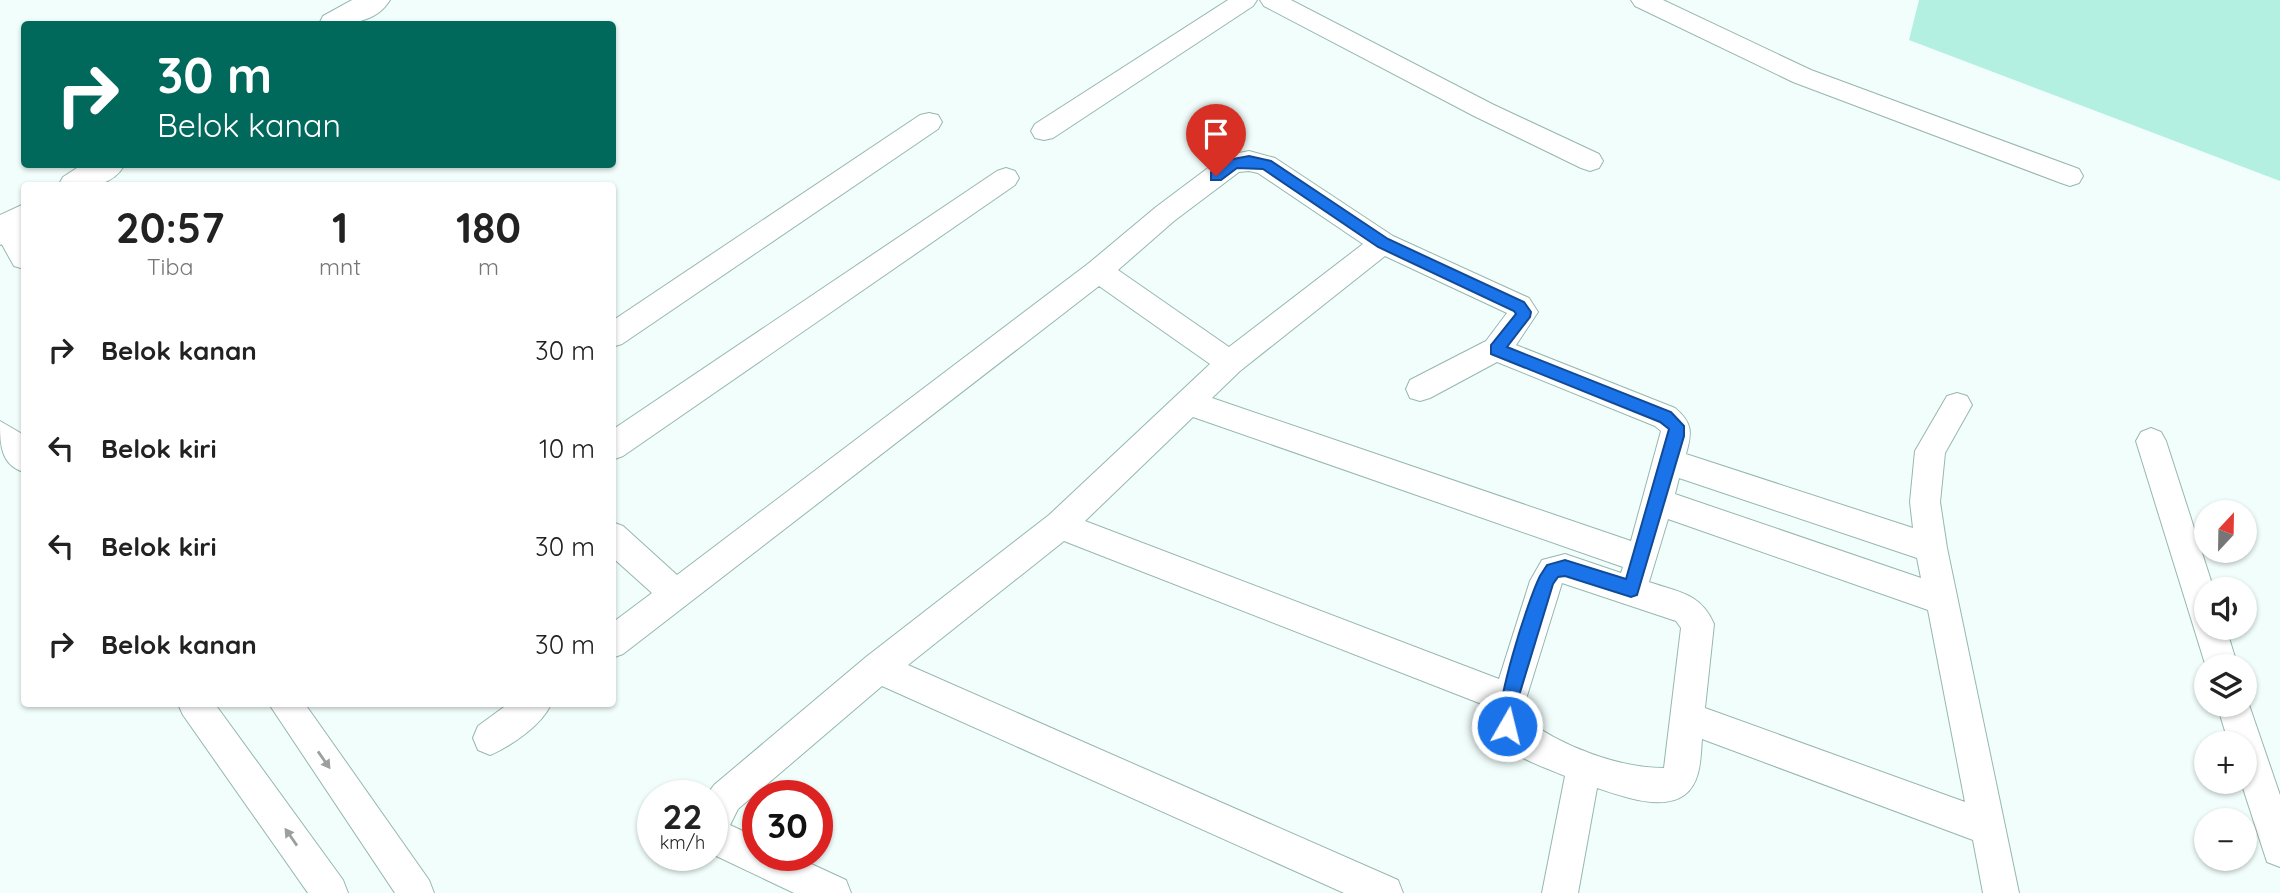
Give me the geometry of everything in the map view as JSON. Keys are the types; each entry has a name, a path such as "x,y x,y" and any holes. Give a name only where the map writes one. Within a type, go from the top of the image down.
{"street":[{"path":"339,21 375,0"},
{"path":"1044,131 1245,0"},
{"path":"1272,0 1483,110 1590,161"},
{"path":"1643,0 1802,76 2070,176"},
{"path":"616,333 929,122"},
{"path":"616,640 1099,271 1165,214 1233,163 1249,161 1266,165 1383,243 1519,306 1524,312 1496,349 1420,389"},
{"path":"81,182 102,168"},
{"path":"616,444 1006,178"},
{"path":"10,226 21,251"},
{"path":"833,893 712,835 713,816 726,797 878,668 1060,525 1230,363 1383,243"},
{"path":"1099,271 1230,363"},
{"path":"1496,349 1665,417 1676,426 1636,574"},
{"path":"1187,402 1636,574 1687,610 1698,624 1682,773 1674,785 1655,788 1584,766 1517,736 1507,726 1509,699 1546,581 1553,570 1565,568 1636,574"},
{"path":"1957,405 1930,451 1925,502 1931,548 2001,893"},
{"path":"0,434 17,446 21,453"},
{"path":"2151,441 2194,577"},
{"path":"1668,462 1931,548"},
{"path":"1657,502 1942,600"},
{"path":"1060,525 1509,699"},
{"path":"616,540 675,594"},
{"path":"878,668 1385,893"},
{"path":"197,707 330,893"},
{"path":"288,707 416,893"},
{"path":"490,737 530,707"},
{"path":"2238,717 2280,849"},
{"path":"1688,718 1988,828"},
{"path":"1560,893 1584,766"}],"green space":[{"path":"1919,0 2280,0 2280,181 1909,40"}],"route":[{"path":"1216,176 1233,163 1249,161 1266,165 1383,243 1519,306 1524,312 1522,317 1496,349 1665,417 1676,426 1676,436 1631,589 1565,568 1553,570 1546,581 1509,699 1507,726"}]}
